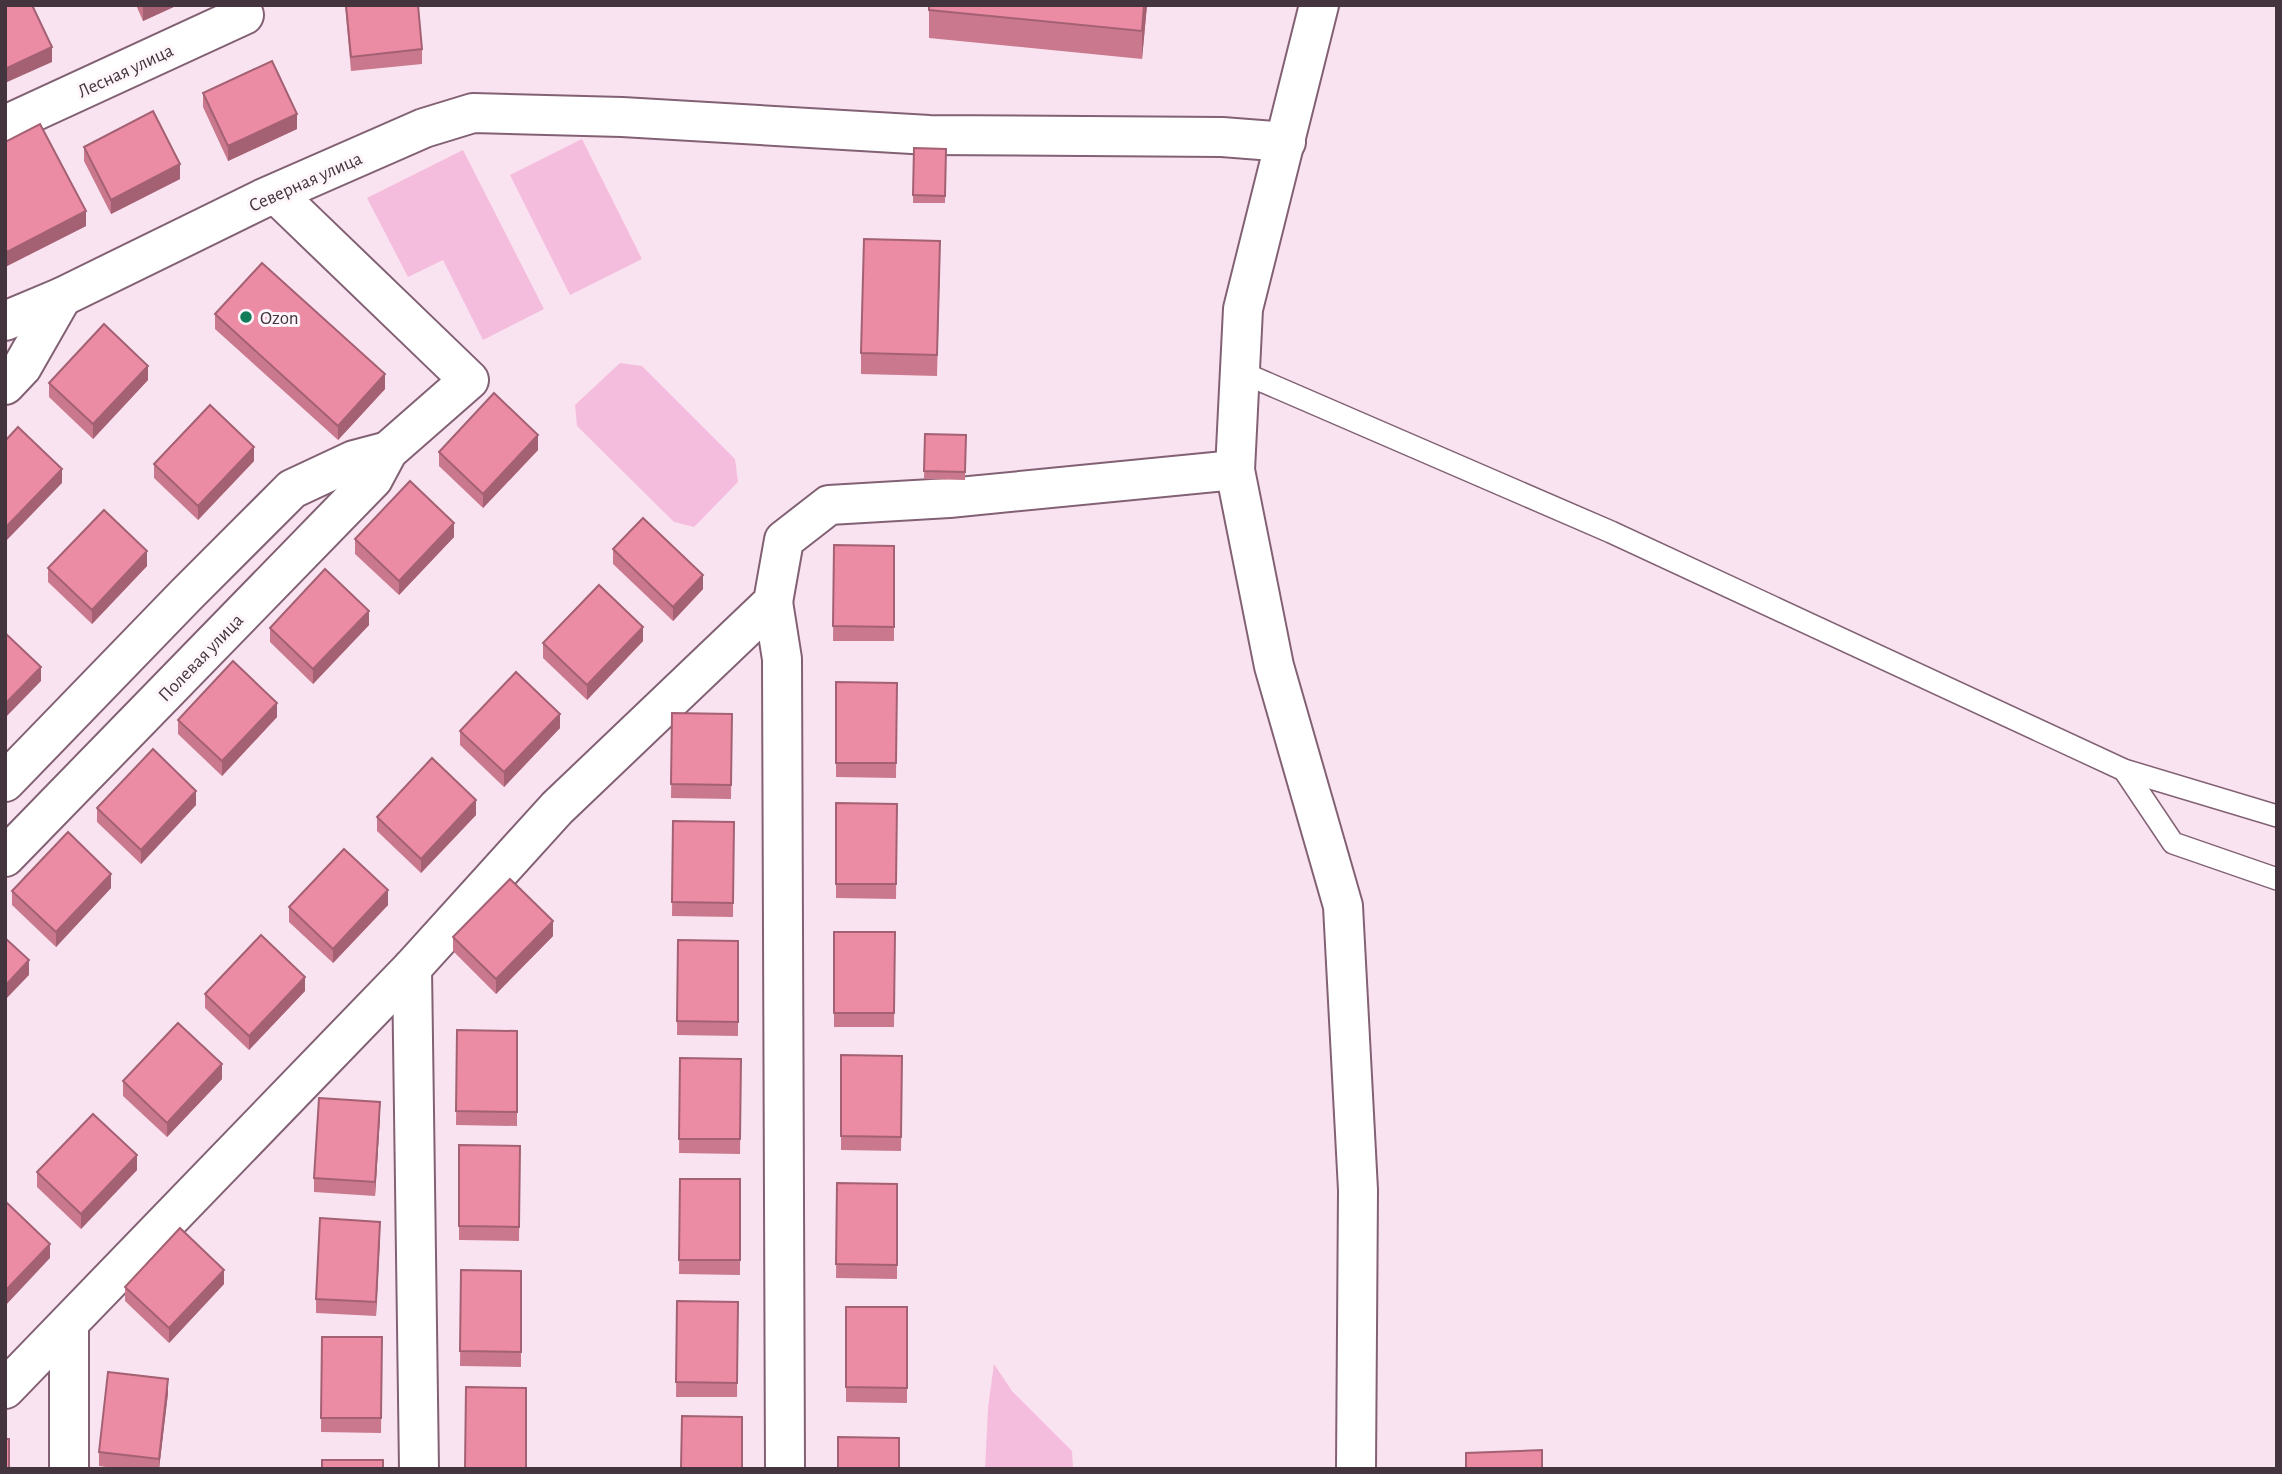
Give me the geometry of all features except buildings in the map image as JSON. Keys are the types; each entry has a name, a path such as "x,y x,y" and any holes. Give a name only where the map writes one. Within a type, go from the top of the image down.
{"street":[{"path":"1319,5 1243,309 1235,470 1274,666 1343,906 1358,1190 1356,1469"},
{"name":"Лесная улица","path":"5,125 244,15"},
{"name":"Северная улица","path":"5,320 62,297 276,194 424,128 473,113 622,117 929,135 1223,137 1286,142"},
{"name":"Полевая улица","path":"5,857 373,479 388,451 469,380 276,194"},
{"path":"5,385 22,367 62,297"},
{"name":"Полевая улица","path":"5,782 292,489 355,460 388,451"},
{"path":"785,1469 782,659 773,602 784,540 829,505 949,498 1235,470"},
{"path":"5,1389 412,968 557,808 773,602"},
{"path":"412,968 419,1469"},
{"path":"69,1325 69,1469"}],"lane":[{"path":"1241,372 1611,532 2124,770 2277,816"},
{"path":"2124,770 2173,843 2277,879"}],"shaded area":[{"path":"582,139 642,259 570,295 510,175"},
{"path":"463,150 544,309 483,340 443,260 408,277 367,198"},
{"path":"620,363 642,366 735,459 738,482 694,527 674,522 577,426 575,405"},
{"path":"994,1364 1012,1391 1072,1451 1073,1469 985,1469 988,1408"}],"place":[{"name":"Ozon","path":"246,317"}]}
